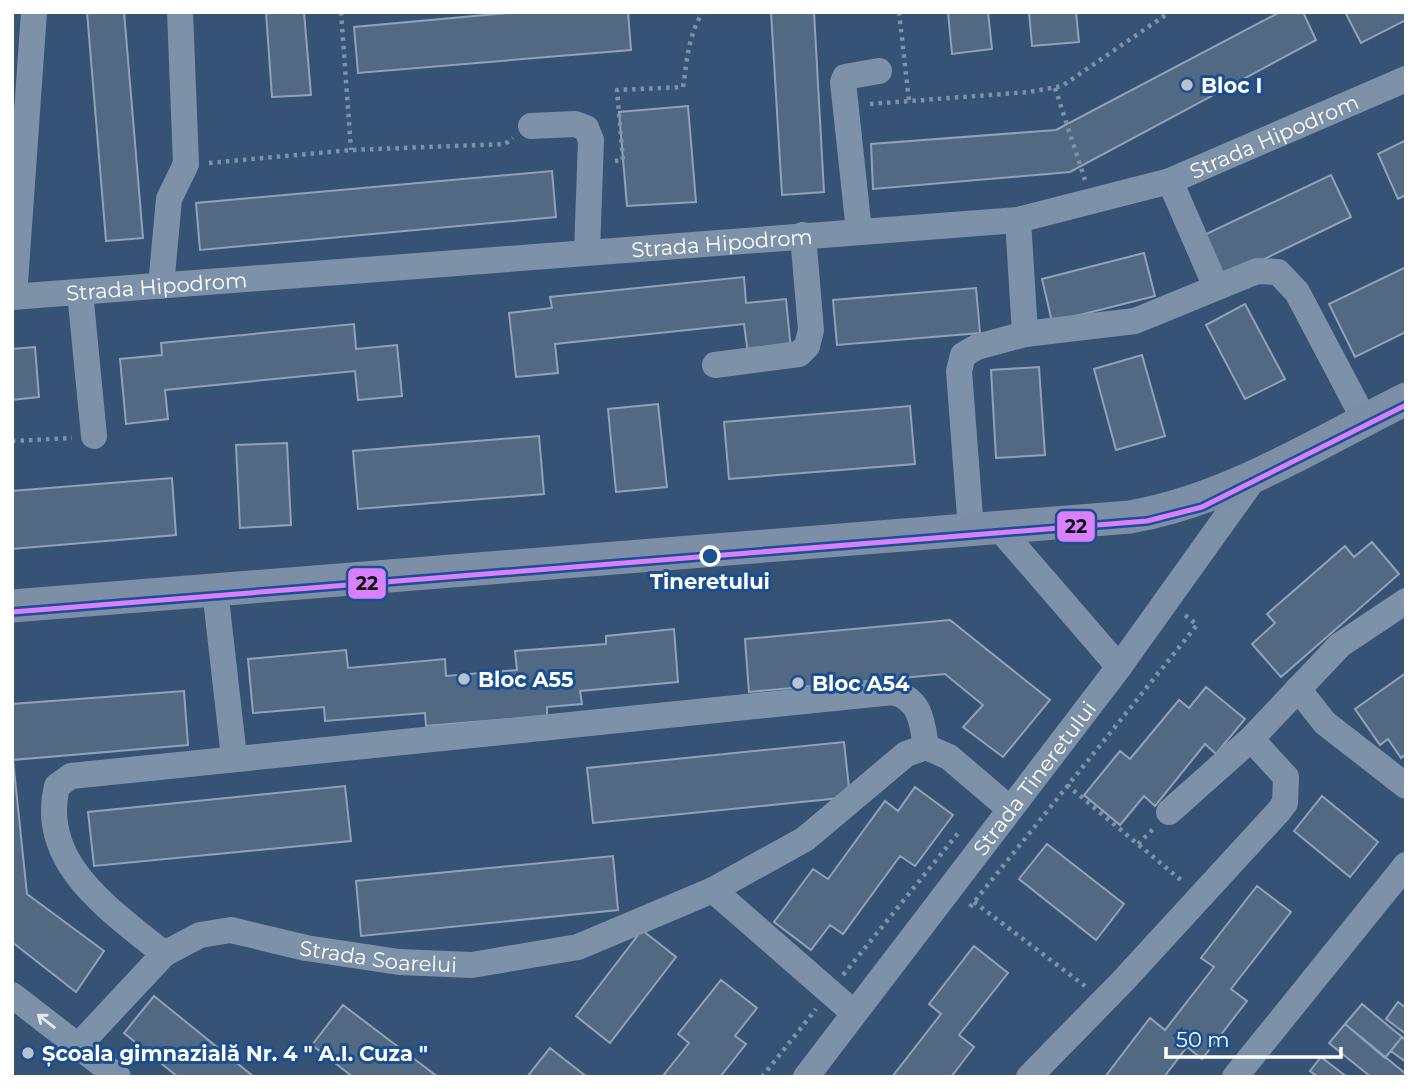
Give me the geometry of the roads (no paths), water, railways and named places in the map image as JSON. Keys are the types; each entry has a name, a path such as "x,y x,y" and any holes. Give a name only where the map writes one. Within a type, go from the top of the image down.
{"main road":[{"path":"12,606 985,529 1160,512 1208,497 1406,399"}],"street":[{"path":"13,297 20,107 34,12"},
{"path":"161,286 169,199 186,164 180,12"},
{"path":"859,231 845,106 845,77 879,71"},
{"name":"Strada Hipodrom","path":"13,297 1018,220 1170,181 1406,79"},
{"path":"531,126 575,124 586,128 591,141 587,252"},
{"path":"1170,181 1216,287"},
{"path":"1018,220 1026,334"},
{"path":"715,365 799,354 807,346 811,330 803,235"},
{"path":"1119,667 985,529 959,371 964,355 977,347 1026,334 1135,321 1257,271 1278,272 1297,292 1364,419"},
{"path":"80,292 94,436"},
{"name":"Strada Tineretului","path":"806,1077 854,1013 1000,801 1119,667 1257,474"},
{"path":"215,590 234,757"},
{"path":"1170,812 1251,739 1340,645 1406,601"},
{"path":"1298,689 1325,723 1406,786"},
{"path":"163,954 74,874 58,841 53,805 57,786 71,776 234,757 893,692 907,696 921,713 926,747 948,757 1000,801"},
{"path":"1029,1077 1104,1001 1285,803 1286,777 1251,739"},
{"name":"Strada Soarelui","path":"78,1046 163,954 200,935 232,930 345,954 399,962 472,965 578,947 713,890 805,839 906,754 926,747"},
{"path":"1235,1077 1406,865"},
{"path":"713,890 854,1013"},
{"path":"13,998 118,1077"}],"place":[{"name":"Bloc I","path":"1187,85"},
{"name":"Tineretului","path":"710,556"},
{"name":"Bloc A55","path":"464,679"},
{"name":"Bloc A54","path":"798,683"},
{"name":"Școala gimnazială Nr. 4 \" A.I. Cuza \"","path":"28,1053"}]}
